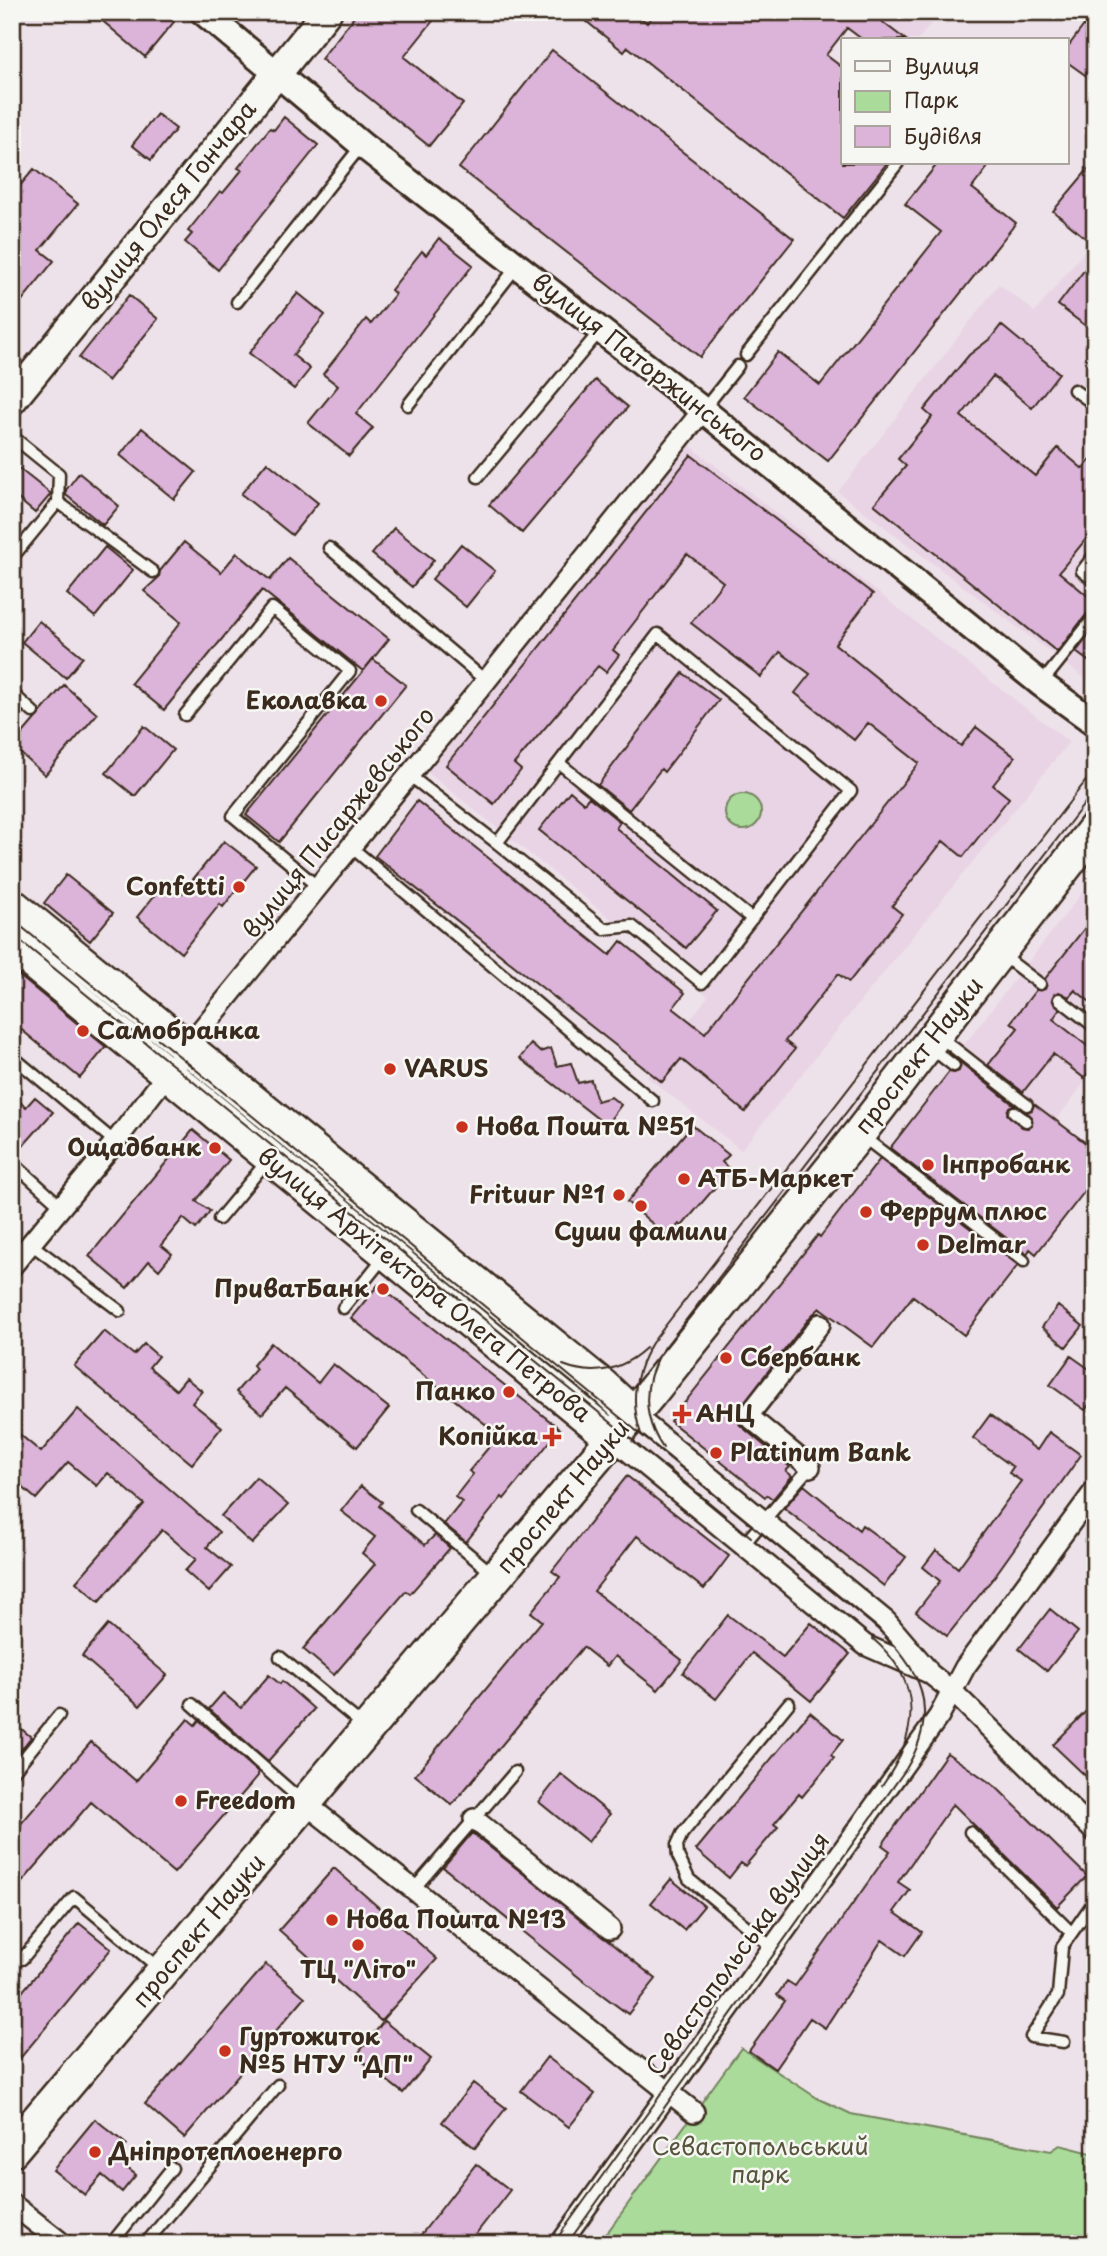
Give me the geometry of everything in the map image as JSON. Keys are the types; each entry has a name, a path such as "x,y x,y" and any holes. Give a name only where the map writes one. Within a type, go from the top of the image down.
{"main road":[{"name":"вулиця Олеся Гончара","path":"12,400 327,12"},
{"name":"проспект Науки","path":"12,2150 633,1414 859,1133 1095,828"},
{"name":"вулиця Архітектора Олега Петрова","path":"12,905 594,1379 633,1414"},
{"name":"вулиця Архітектора Олега Петрова","path":"12,946 612,1438"}],"street":[{"name":"вулиця Паторжинського","path":"203,12 362,145 703,410 1041,684 1095,723"},
{"name":"вулиця Писаржевського","path":"12,1266 115,1142 166,1074 703,410"},
{"path":"810,1467 748,1416 820,1324"},
{"path":"633,1414 886,1621 929,1673"},
{"name":"вулиця Архітектора Олега Петрова","path":"612,1438 865,1646 929,1673 952,1691 1095,1832"},
{"name":"Севастопольська вулиця","path":"560,2244 939,1716 965,1667 1095,1490"},
{"path":"306,1804 694,2112"},
{"path":"474,1819 610,1929"},
{"path":"12,2204 63,2244"}],"lane":[{"path":"237,302 362,145"},
{"path":"746,355 897,164"},
{"path":"408,405 519,265"},
{"path":"478,477 600,331"},
{"path":"703,410 738,366"},
{"path":"1074,390 1095,405"},
{"path":"12,436 59,474 58,502 12,558"},
{"path":"58,502 153,572"},
{"path":"329,548 486,681"},
{"path":"1095,554 1082,571 1095,581"},
{"path":"185,715 272,608 350,671 233,816 318,887"},
{"path":"1041,684 1095,616"},
{"path":"409,775 604,929 632,926 702,983 851,791 658,634 497,843"},
{"path":"12,693 33,712"},
{"path":"559,762 752,919"},
{"path":"351,847 653,1101"},
{"path":"999,953 1040,984"},
{"path":"1059,999 1095,1027"},
{"path":"932,1040 954,1066"},
{"path":"932,1040 1027,1105"},
{"path":"12,1056 115,1142"},
{"path":"1014,1112 1026,1121"},
{"path":"859,1133 1024,1261"},
{"path":"219,1219 270,1158"},
{"path":"12,1162 62,1207"},
{"path":"31,1244 120,1311"},
{"path":"343,1308 386,1254"},
{"path":"744,1544 810,1467"},
{"path":"416,1510 496,1577"},
{"path":"280,1657 368,1730"},
{"path":"773,1948 689,1879 678,1856 677,1845 682,1834 789,1703"},
{"path":"192,1704 306,1804"},
{"path":"12,1773 59,1715"},
{"path":"413,1890 515,1772"},
{"path":"970,1832 1071,1932"},
{"path":"12,1950 22,1959 74,1897 164,1973"},
{"path":"1064,2042 1031,2037 1058,1995 1062,1947 1095,1900"},
{"path":"145,2244 278,2085"},
{"path":"111,2244 172,2168"}],"shaded area":[{"path":"828,12 940,12 920,38 860,38"},
{"path":"1095,238 1095,686 838,492 999,284 1035,312"},
{"path":"688,444 1069,742 741,1150 647,1077 708,996 427,772"},
{"path":"1095,876 1095,1069 1056,1120 963,1046"}],"green space":[{"path":"743,794 756,799 761,812 756,825 743,830 730,825 725,812 730,799"},
{"name":"Севастопольський парк","path":"741,2048 817,2098 851,2114 1051,2151 1060,2145 1095,2154 1095,2244 599,2244"}],"building":[{"path":"92,12 161,12 174,22 145,57"},
{"path":"358,12 440,12 404,57 463,104 429,146 321,59"},
{"path":"575,12 634,12 647,23 656,12 869,12 903,38 860,38 847,28 826,55 841,66 841,164 886,164 843,218 628,47 624,52"},
{"path":"1095,12 1095,82 1068,63 1068,47"},
{"path":"552,50 794,239 700,357 459,168"},
{"path":"157,114 176,129 151,160 132,145"},
{"path":"284,117 318,145 218,270 185,242 192,234 188,231 220,191 223,193 242,170 238,168 270,128 274,130"},
{"path":"1095,161 1095,246 1053,211"},
{"path":"937,164 990,164 972,188 1016,223 828,461 744,396 778,352 820,385 941,232 905,204"},
{"path":"34,169 78,204 40,250 54,261 12,313 12,195"},
{"path":"439,238 473,265 356,414 373,428 349,456 308,423 338,386 323,374 366,319 371,324 395,294 391,290 422,251 426,255"},
{"path":"1095,256 1095,333 1058,305"},
{"path":"298,293 325,315 293,355 310,369 294,389 249,353"},
{"path":"129,295 158,319 108,381 79,358"},
{"path":"1001,325 1059,373 1032,408 993,376 961,416 1035,476 1058,448 1083,469 1095,454 1095,528 1059,572 1095,602 1095,609 1089,611 1057,652 874,504 906,466 898,459 932,417 924,410 969,355 991,338"},
{"path":"595,380 628,407 522,533 489,505"},
{"path":"142,428 196,472 174,499 120,455"},
{"path":"691,455 873,594 835,644 961,746 976,727 1015,757 993,785 1009,798 963,857 943,841 892,906 902,914 849,982 838,974 785,1041 795,1049 745,1112 681,1059 662,1082 375,856 417,801 610,955 621,941 685,993 673,1008 705,1033 919,763 868,723 854,740 795,693 810,674 780,652 761,677 691,623 723,582 687,554 613,650 619,655 606,672 598,666 514,764 521,770 494,804 446,765"},
{"path":"267,462 318,503 292,535 241,494"},
{"path":"12,463 51,494 35,513 12,494"},
{"path":"79,473 119,506 103,525 66,495 66,490"},
{"path":"394,528 434,560 412,587 372,554"},
{"path":"184,542 221,572 237,553 270,580 288,558 389,639 363,671 262,590 164,710 131,683 181,622 144,591 159,577 160,571"},
{"path":"461,544 495,571 466,607 432,579"},
{"path":"105,547 133,570 95,617 67,594"},
{"path":"39,621 83,657 66,678 22,642"},
{"path":"1095,628 1095,666 1076,652"},
{"path":"373,659 406,685 279,842 246,815"},
{"path":"683,673 719,700 664,772 661,769 629,810 598,785"},
{"path":"64,685 97,714 45,775 12,746"},
{"path":"144,726 173,750 135,796 106,773"},
{"path":"570,791 584,803 589,797 620,822 616,828 717,911 686,948 539,830"},
{"path":"224,841 256,866 223,907 220,904 181,953 137,917 166,881 182,893"},
{"path":"66,875 113,913 90,941 44,903"},
{"path":"1095,915 1095,1006 1075,990 1069,997 1059,992 1054,994 1052,999 1060,1009 1053,1019 1095,1052 1095,1065 1084,1078 1053,1054 1023,1092 988,1065 1018,1028 1011,1022 1036,990 1045,989 1045,979"},
{"path":"12,970 106,1047 80,1078 12,1022"},
{"path":"531,1044 540,1052 551,1048 557,1066 571,1063 578,1083 591,1080 597,1101 611,1097 621,1105 606,1125 520,1058"},
{"path":"960,1062 1014,1105 1009,1107 1007,1114 1022,1127 1028,1128 1032,1125 1032,1117 1027,1112 1032,1110 1034,1104 1095,1150 1095,1178 1036,1254 1030,1249 1027,1254 890,1148 949,1072 959,1071"},
{"path":"12,1095 26,1107 35,1097 53,1112 15,1155 12,1155"},
{"name":"АТБ-Маркет","path":"692,1125 729,1155 722,1162 730,1170 682,1226 679,1224 668,1237 627,1202"},
{"path":"193,1130 229,1160 196,1201 210,1211 196,1229 183,1218 161,1245 172,1254 159,1270 149,1261 127,1288 89,1256"},
{"path":"880,1159 1018,1265 964,1335 913,1296 873,1347 820,1308 811,1316 734,1415 740,1425 790,1467 786,1471 792,1476 773,1499 767,1495 765,1497 670,1421"},
{"path":"378,1285 560,1429 466,1542 444,1524 462,1502 455,1497 473,1474 469,1471 499,1435 351,1318"},
{"path":"1058,1306 1083,1326 1066,1347 1042,1327"},
{"path":"104,1331 134,1355 144,1344 158,1356 149,1367 176,1390 186,1378 202,1391 192,1403 222,1427 192,1464 74,1366"},
{"path":"271,1343 318,1383 333,1364 389,1408 357,1447 285,1388 262,1414 236,1392 256,1369 253,1365"},
{"path":"1071,1356 1095,1373 1095,1397 1085,1410 1050,1385"},
{"path":"78,1409 219,1532 207,1547 231,1567 209,1592 185,1571 196,1559 162,1530 99,1602 76,1582 144,1504 108,1473 97,1486 68,1462 36,1499 12,1478 12,1428 41,1452"},
{"path":"990,1415 1037,1450 1049,1432 1081,1455 994,1577 947,1636 916,1612 940,1581 923,1567 936,1550 958,1568 1021,1481 1009,1473 1013,1467 973,1438"},
{"path":"627,1476 729,1556 704,1589 637,1536 594,1591 682,1660 658,1690 615,1656 607,1666 583,1647 452,1805 415,1775 542,1621 531,1612 560,1577 552,1571"},
{"path":"256,1477 288,1505 252,1544 221,1516"},
{"path":"804,1485 859,1530 862,1525 906,1557 884,1586 784,1508"},
{"path":"361,1486 382,1502 379,1506 425,1545 435,1535 450,1548 410,1594 406,1591 334,1675 303,1649 375,1564 362,1553 375,1537 341,1511"},
{"path":"1050,1609 1078,1632 1047,1671 1019,1649"},
{"path":"728,1615 783,1657 811,1623 850,1654 811,1701 752,1653 716,1699 683,1673"},
{"path":"108,1625 167,1675 140,1706 82,1656"},
{"path":"269,1675 280,1684 282,1681 314,1709 268,1761 209,1709 223,1693 241,1708"},
{"path":"1095,1702 1095,1785 1053,1745"},
{"path":"810,1712 843,1740 831,1755 834,1758 802,1797 799,1794 774,1824 778,1827 745,1866 741,1863 729,1878 696,1850"},
{"name":"Freedom","path":"188,1719 195,1725 199,1720 258,1772 258,1776 174,1873 91,1802 12,1894 12,1834 91,1742 136,1781"},
{"path":"12,1721 31,1737 12,1761"},
{"path":"947,1753 996,1787 1087,1876 1057,1907 953,1804 898,1882 910,1890 894,1912 922,1932 905,1956 882,1940 825,2028 810,2018 775,2069 749,2051 785,2001 777,1995 787,1981 795,1986 890,1851 882,1845"},
{"path":"561,1774 610,1814 588,1842 539,1802"},
{"path":"472,1833 656,1979 628,2014 443,1867"},
{"name":"ТЦ \"Літо\"","path":"334,1868 437,1959 381,2021 279,1930"},
{"path":"671,1879 704,1906 684,1930 651,1903"},
{"path":"79,1923 111,1949 12,2068 12,2004"},
{"name":"Гуртожиток №5 НТУ \"ДП\"","path":"266,1964 305,1997 184,2138 145,2104"},
{"path":"384,2021 431,2059 403,2093 356,2056"},
{"path":"547,2057 595,2094 569,2127 521,2091"},
{"path":"473,2083 506,2108 475,2148 442,2122"},
{"name":"Дніпротеплоенерго","path":"95,2119 127,2145 116,2159 136,2175 122,2192 102,2175 85,2195 53,2170"},
{"path":"476,2164 510,2190 468,2244 429,2244 420,2236"}],"tram line":[{"path":"641,1434 636,1410 636,1387 641,1365 652,1343 1095,769"},
{"path":"663,1448 651,1424 647,1400 651,1375 662,1351 1095,790"},
{"path":"12,919 872,1624 903,1656 914,1673 921,1690 923,1727 906,1769 567,2244"},
{"path":"12,934 635,1442"},
{"path":"563,1365 586,1371 607,1369 627,1362 646,1348"},
{"path":"665,1466 751,1537"},
{"path":"872,1638 901,1672 908,1690 910,1709 909,1728 903,1747 882,1786"},
{"path":"553,2244 721,2011"}],"place":[{"name":"Еколавка","path":"381,701"},
{"name":"Confetti","path":"239,887"},
{"name":"Самобранка","path":"83,1031"},
{"name":"VARUS","path":"390,1069"},
{"name":"Нова Пошта №51","path":"462,1127"},
{"name":"Ощадбанк","path":"215,1148"},
{"name":"Інпробанк","path":"928,1165"},
{"name":"АТБ-Маркет","path":"684,1179"},
{"name":"Frituur №1","path":"619,1195"},
{"name":"Суши фамили","path":"641,1206"},
{"name":"Феррум плюс","path":"866,1212"},
{"name":"Delmar","path":"923,1245"},
{"name":"ПриватБанк","path":"383,1289"},
{"name":"Сбербанк","path":"726,1358"},
{"name":"Панко","path":"509,1392"},
{"name":"АНЦ","path":"682,1414"},
{"name":"Копійка","path":"552,1437"},
{"name":"Platinum Bank","path":"716,1453"},
{"name":"Freedom","path":"181,1801"},
{"name":"Нова Пошта №13","path":"332,1920"},
{"name":"ТЦ \"Літо\"","path":"358,1945"},
{"name":"Гуртожиток №5 НТУ \"ДП\"","path":"225,2051"},
{"name":"Дніпротеплоенерго","path":"95,2152"}]}
